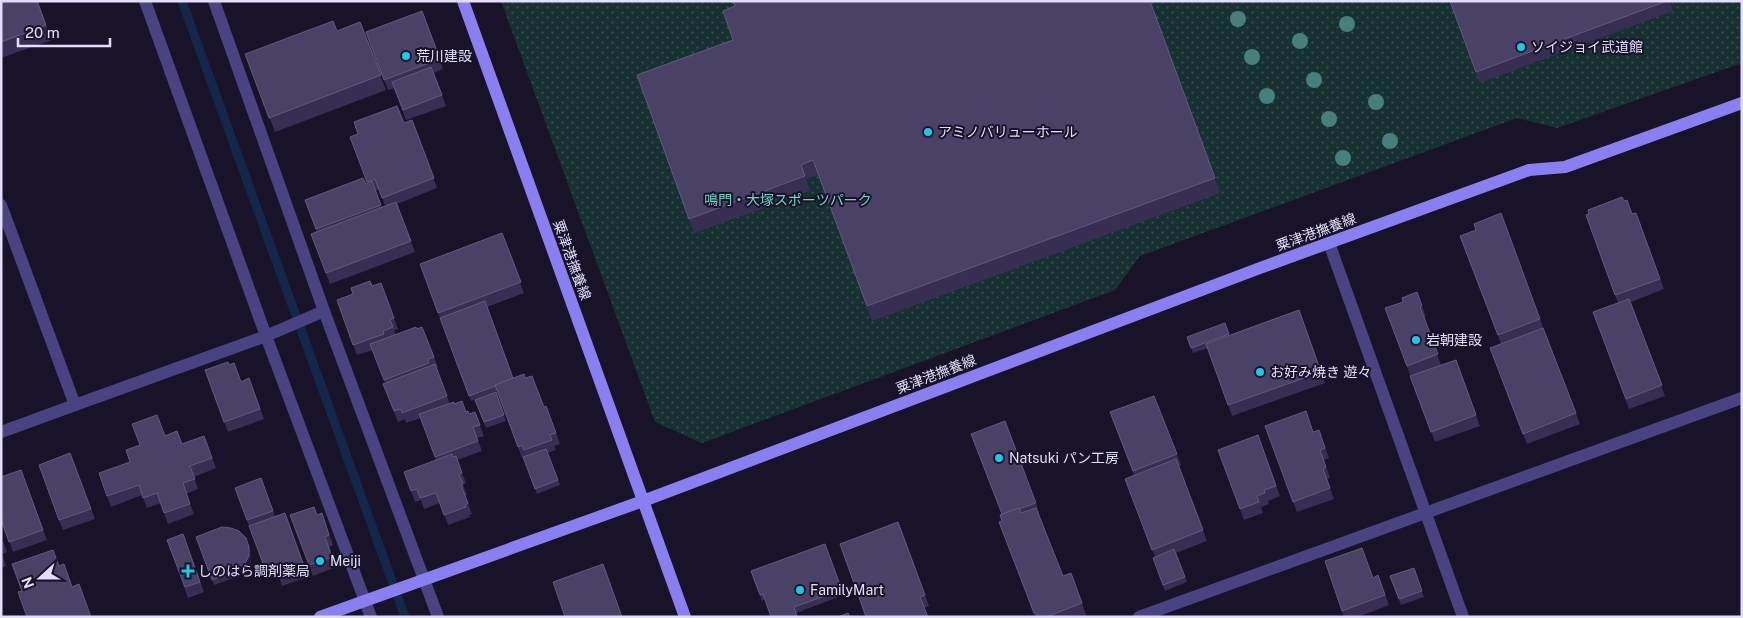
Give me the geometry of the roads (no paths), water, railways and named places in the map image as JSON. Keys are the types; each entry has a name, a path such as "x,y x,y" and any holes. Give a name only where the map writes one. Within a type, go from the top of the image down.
{"main road":[{"name":"粟津港撫養線","path":"463,1 643,501 1329,243 1529,170 1565,167 1742,103"},
{"path":"320,617 421,579 643,501 685,617"}],"street":[{"path":"145,1 368,600 371,617"},
{"path":"214,1 321,313 421,579 438,617"},
{"path":"1,205 75,405"},
{"path":"1329,243 1463,617"},
{"path":"1,432 270,334 321,313"},
{"path":"1139,617 1742,398"}],"waterway":[{"path":"182,1 405,617"}],"place":[{"name":"ソイジョイ武道館","path":"1521,47"},
{"name":"荒川建設","path":"406,56"},
{"name":"アミノバリューホール","path":"928,132"},
{"name":"岩朝建設","path":"1416,340"},
{"name":"お好み焼き 遊々","path":"1260,372"},
{"name":"Natsuki パン工房","path":"999,458"},
{"name":"Meiji","path":"320,561"},
{"name":"しのはら調剤薬局","path":"188,571"},
{"name":"FamilyMart","path":"800,590"}],"park label":[{"name":"鳴門・大塚スポーツパーク","path":"788,200"}]}
